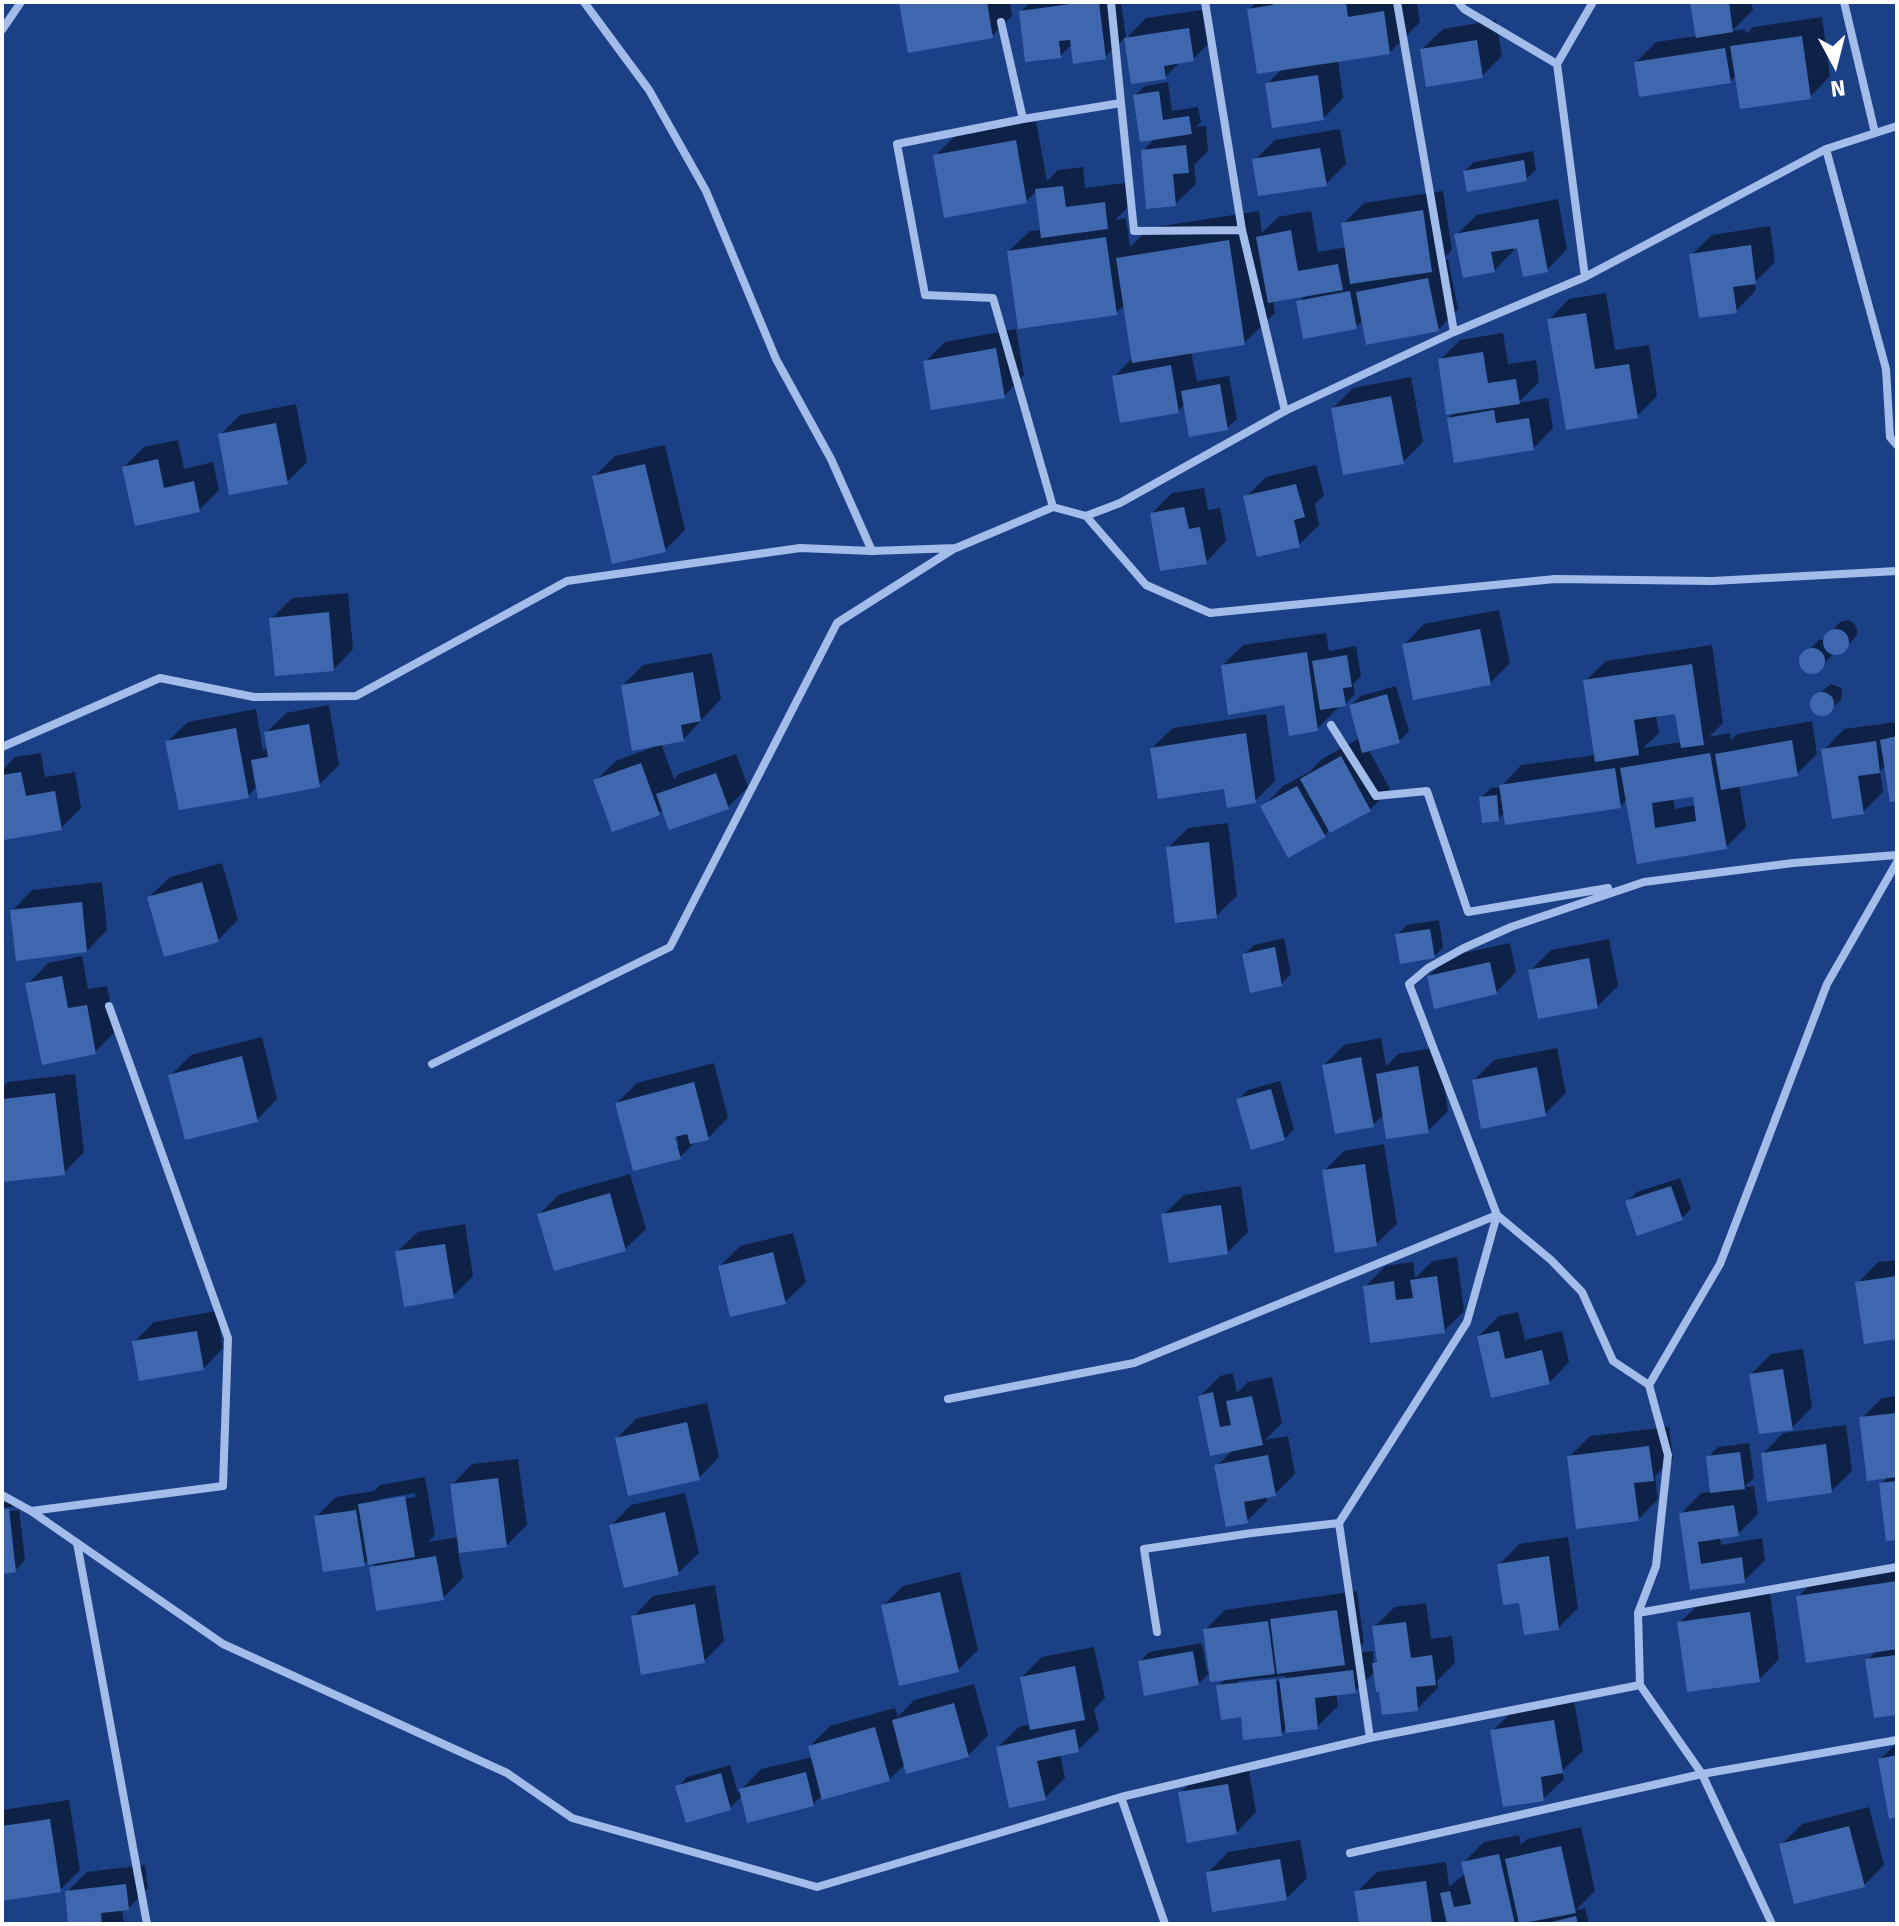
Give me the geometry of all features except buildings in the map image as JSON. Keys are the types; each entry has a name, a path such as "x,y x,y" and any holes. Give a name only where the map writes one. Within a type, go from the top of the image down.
{"street":[{"path":"2,30 21,2"},
{"path":"584,2 649,90 706,191 776,359 831,459 872,551"},
{"path":"1111,2 1134,231 1242,230"},
{"path":"1205,2 1242,230 1285,411"},
{"path":"1397,2 1454,332"},
{"path":"1458,2 1464,9 1557,64"},
{"path":"1585,277 1557,64 1593,2"},
{"path":"1844,2 1875,133"},
{"path":"1001,22 1023,119"},
{"path":"1053,507 993,298 925,295 897,144 1121,103"},
{"path":"1086,516 1120,503 1285,411 1454,332 1585,277 1826,149 1897,126"},
{"path":"1826,149 1886,369 1890,437 1897,445"},
{"path":"1886,369 1897,366"},
{"path":"432,1064 670,947 837,623 956,548 1053,507 1086,516 1146,585 1210,613 1555,579 1713,581 1897,571"},
{"path":"2,747 160,678 254,697 356,696 567,581 800,548 872,551 956,548"},
{"path":"1331,725 1376,796 1427,791 1468,912 1644,882 1793,863 1897,855"},
{"path":"1649,1385 1720,1264 1827,984 1897,862"},
{"path":"1644,882 1511,927 1428,968 1409,984 1497,1215 1551,1260 1582,1292 1613,1361 1649,1385 1668,1455 1656,1566 1638,1613 1640,1685 1702,1774 1772,1924"},
{"path":"31,1511 223,1486 228,1338 109,1006"},
{"path":"948,1399 1134,1363 1497,1215"},
{"path":"1370,1738 1339,1523 1467,1322 1497,1215"},
{"path":"2,1495 77,1542 223,1644 507,1773 572,1818 817,1887 1121,1797 1370,1738 1640,1685"},
{"path":"1157,1632 1144,1549 1339,1523"},
{"path":"77,1542 147,1924"},
{"path":"1638,1613 1897,1567"},
{"path":"1350,1853 1702,1774 1897,1740"},
{"path":"1121,1797 1165,1924"}]}
